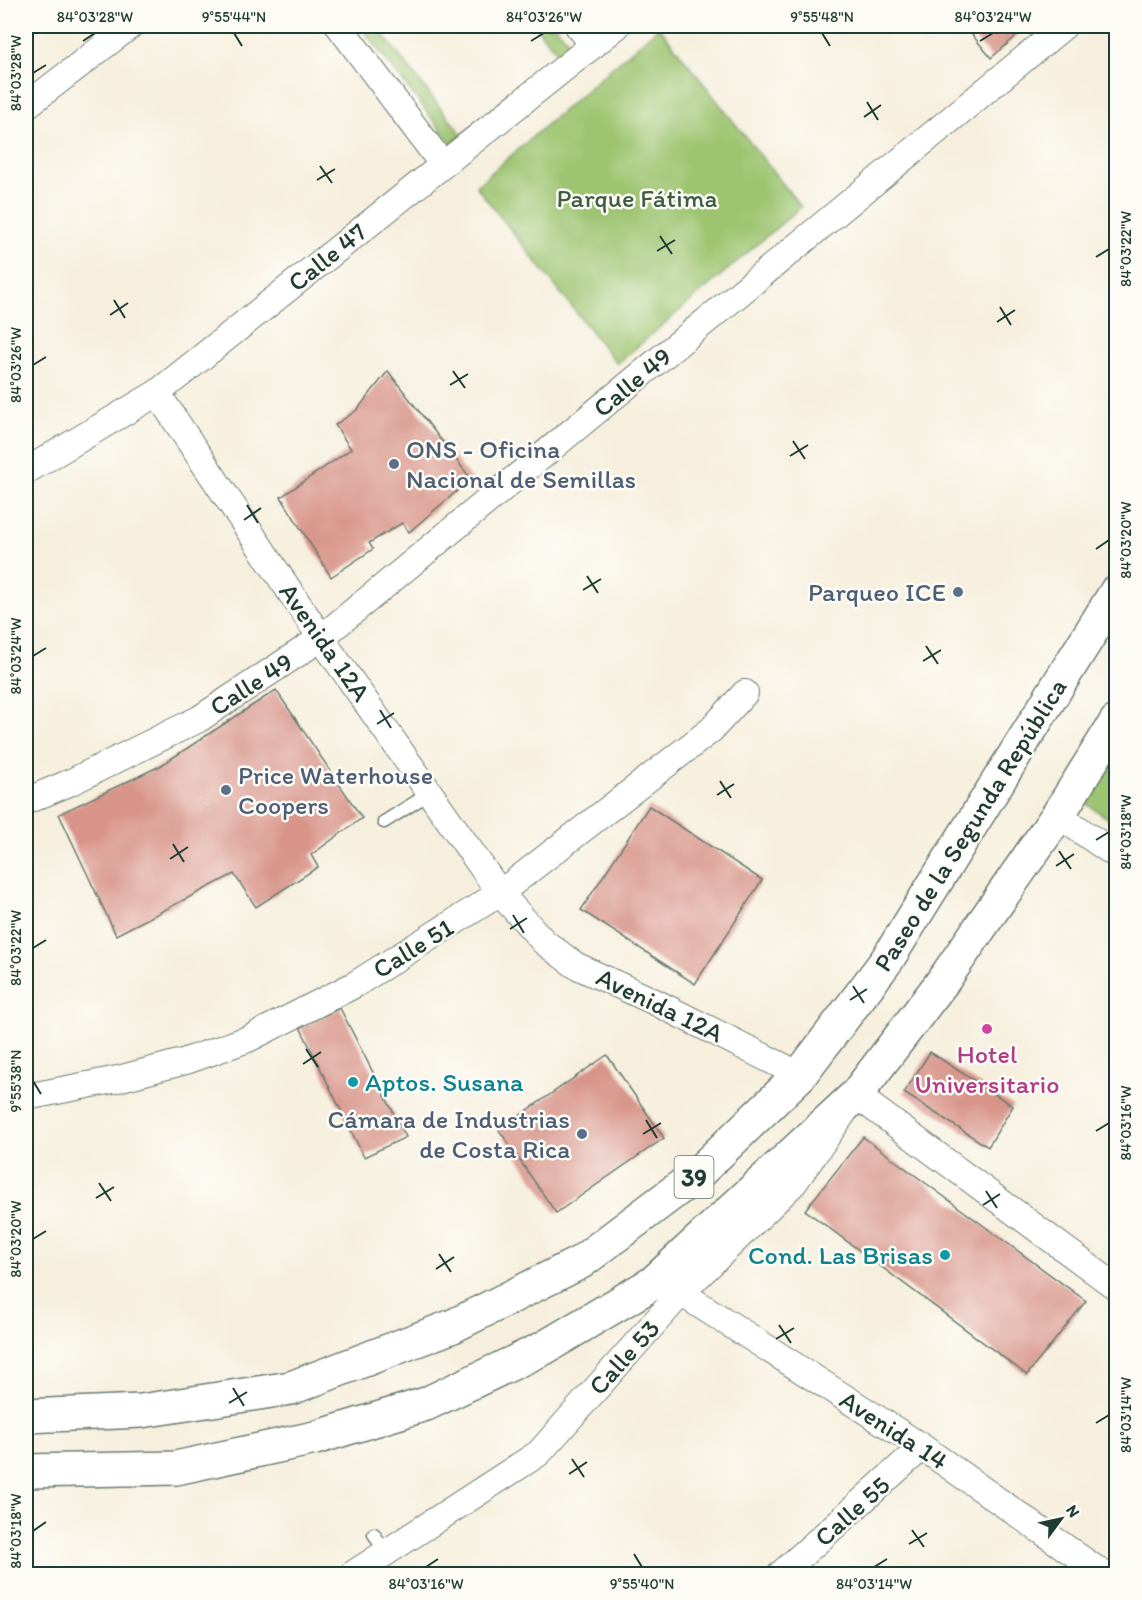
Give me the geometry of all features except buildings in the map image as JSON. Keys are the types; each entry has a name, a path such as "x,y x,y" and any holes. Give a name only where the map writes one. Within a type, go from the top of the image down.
{"highway":[{"name":"Paseo de la Segunda República","path":"26,1416 141,1411 291,1388 453,1326 581,1262 695,1176 800,1075 887,960 1116,592"},
{"name":"39","path":"26,1471 176,1468 315,1438 426,1404 544,1348 653,1283 856,1095 943,981 1058,816 1116,722"}],"street":[{"path":"26,106 130,26"},
{"path":"339,26 443,165"},
{"path":"578,26 594,45"},
{"name":"Calle 47","path":"26,471 156,393 617,26"},
{"name":"Calle 49","path":"26,801 69,783 199,719 321,639 1064,26"},
{"name":"Avenida 12A","path":"156,393 321,639 429,793 500,893 544,942 575,965 655,1002 800,1075"},
{"name":"Calle 51","path":"26,1096 129,1076 186,1061 248,1039 354,986 500,893 711,730 746,693"},
{"path":"1058,816 1116,855"},
{"path":"856,1095 1116,1287"},
{"name":"Calle 53","path":"353,1575 380,1544 539,1453 681,1293 794,1183 856,1095"},
{"name":"Avenida 14","path":"681,1293 922,1447 1102,1575"},
{"name":"Calle 55","path":"781,1575 922,1447"}],"lane":[{"path":"384,822 429,793"}],"green space":[{"path":"360,26 376,26 462,135 560,56 535,26 555,26 575,49 454,147"},
{"name":"Parque Fátima","path":"659,27 801,207 617,364 476,186"},
{"path":"1116,747 1116,824 1080,799"}],"place":[{"name":"ONS - Oficina Nacional de Semillas","path":"394,464"},
{"name":"Parqueo ICE","path":"958,592"},
{"name":"Price Waterhouse Coopers","path":"226,790"},
{"name":"Hotel Universitario","path":"987,1029"},
{"name":"Aptos. Susana","path":"353,1082"},
{"name":"Cámara de Industrias de Costa Rica","path":"582,1134"},
{"name":"Cond. Las Brisas","path":"945,1255"}]}
